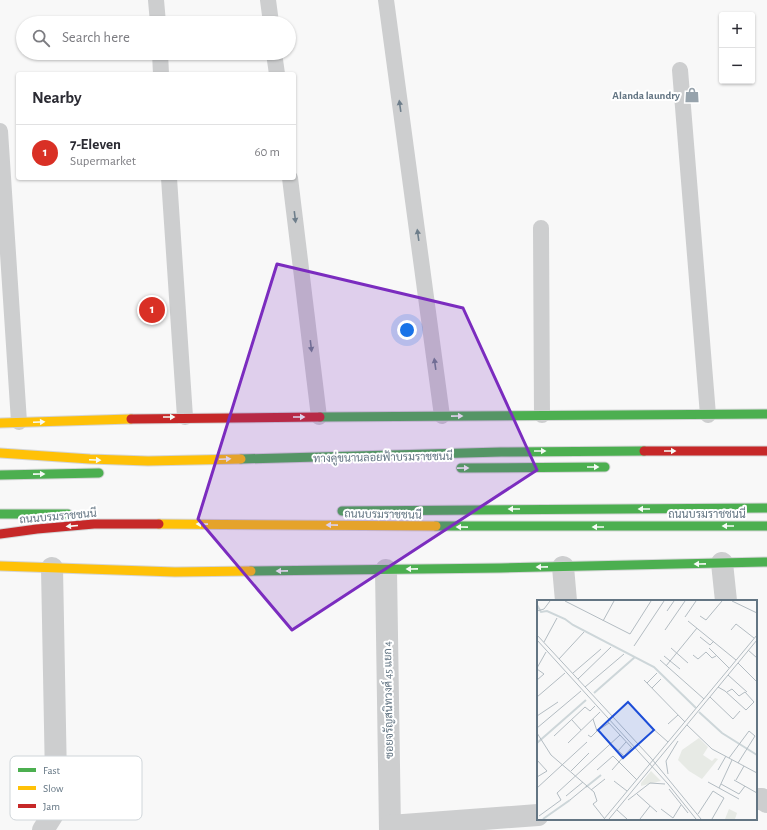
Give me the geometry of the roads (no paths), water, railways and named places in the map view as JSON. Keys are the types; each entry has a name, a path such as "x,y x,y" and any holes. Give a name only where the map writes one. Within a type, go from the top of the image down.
{"main road":[{"path":"0,423 185,417 767,414"},
{"path":"0,453 82,459 148,461 501,452 767,451"},
{"name":"ทางคู่ขนานลอยฟ้าบรมราชชนนี","path":"455,468 612,467"},
{"path":"0,475 112,473"},
{"path":"335,511 767,508"},
{"path":"0,514 80,513"},
{"name":"ถนนบรมราชชนนี","path":"0,534 94,524 501,527 767,526"},
{"path":"0,566 175,572 386,570 767,562"}],"street":[{"path":"722,563 726,600"},
{"path":"563,567 566,600"},
{"path":"52,568 56,756"},
{"name":"ซอยจรัญสนิทวงศ์ 45 แยก 4","path":"386,570 390,828"},
{"path":"757,799 762,799 767,802"},
{"path":"390,828 537,815"},
{"path":"43,830 49,820"}],"lane":[{"path":"156,0 157,16"},
{"path":"268,0 270,16"},
{"path":"386,0 442,416"},
{"path":"161,60 162,72"},
{"path":"275,60 277,72"},
{"path":"680,70 708,415"},
{"path":"0,131 19,422"},
{"path":"169,180 185,417"},
{"path":"290,180 319,417"},
{"path":"541,228 542,415"}],"place":[{"name":"Alanda laundry","path":"692,95"},
{"name":"7-Eleven","path":"152,310"}]}
